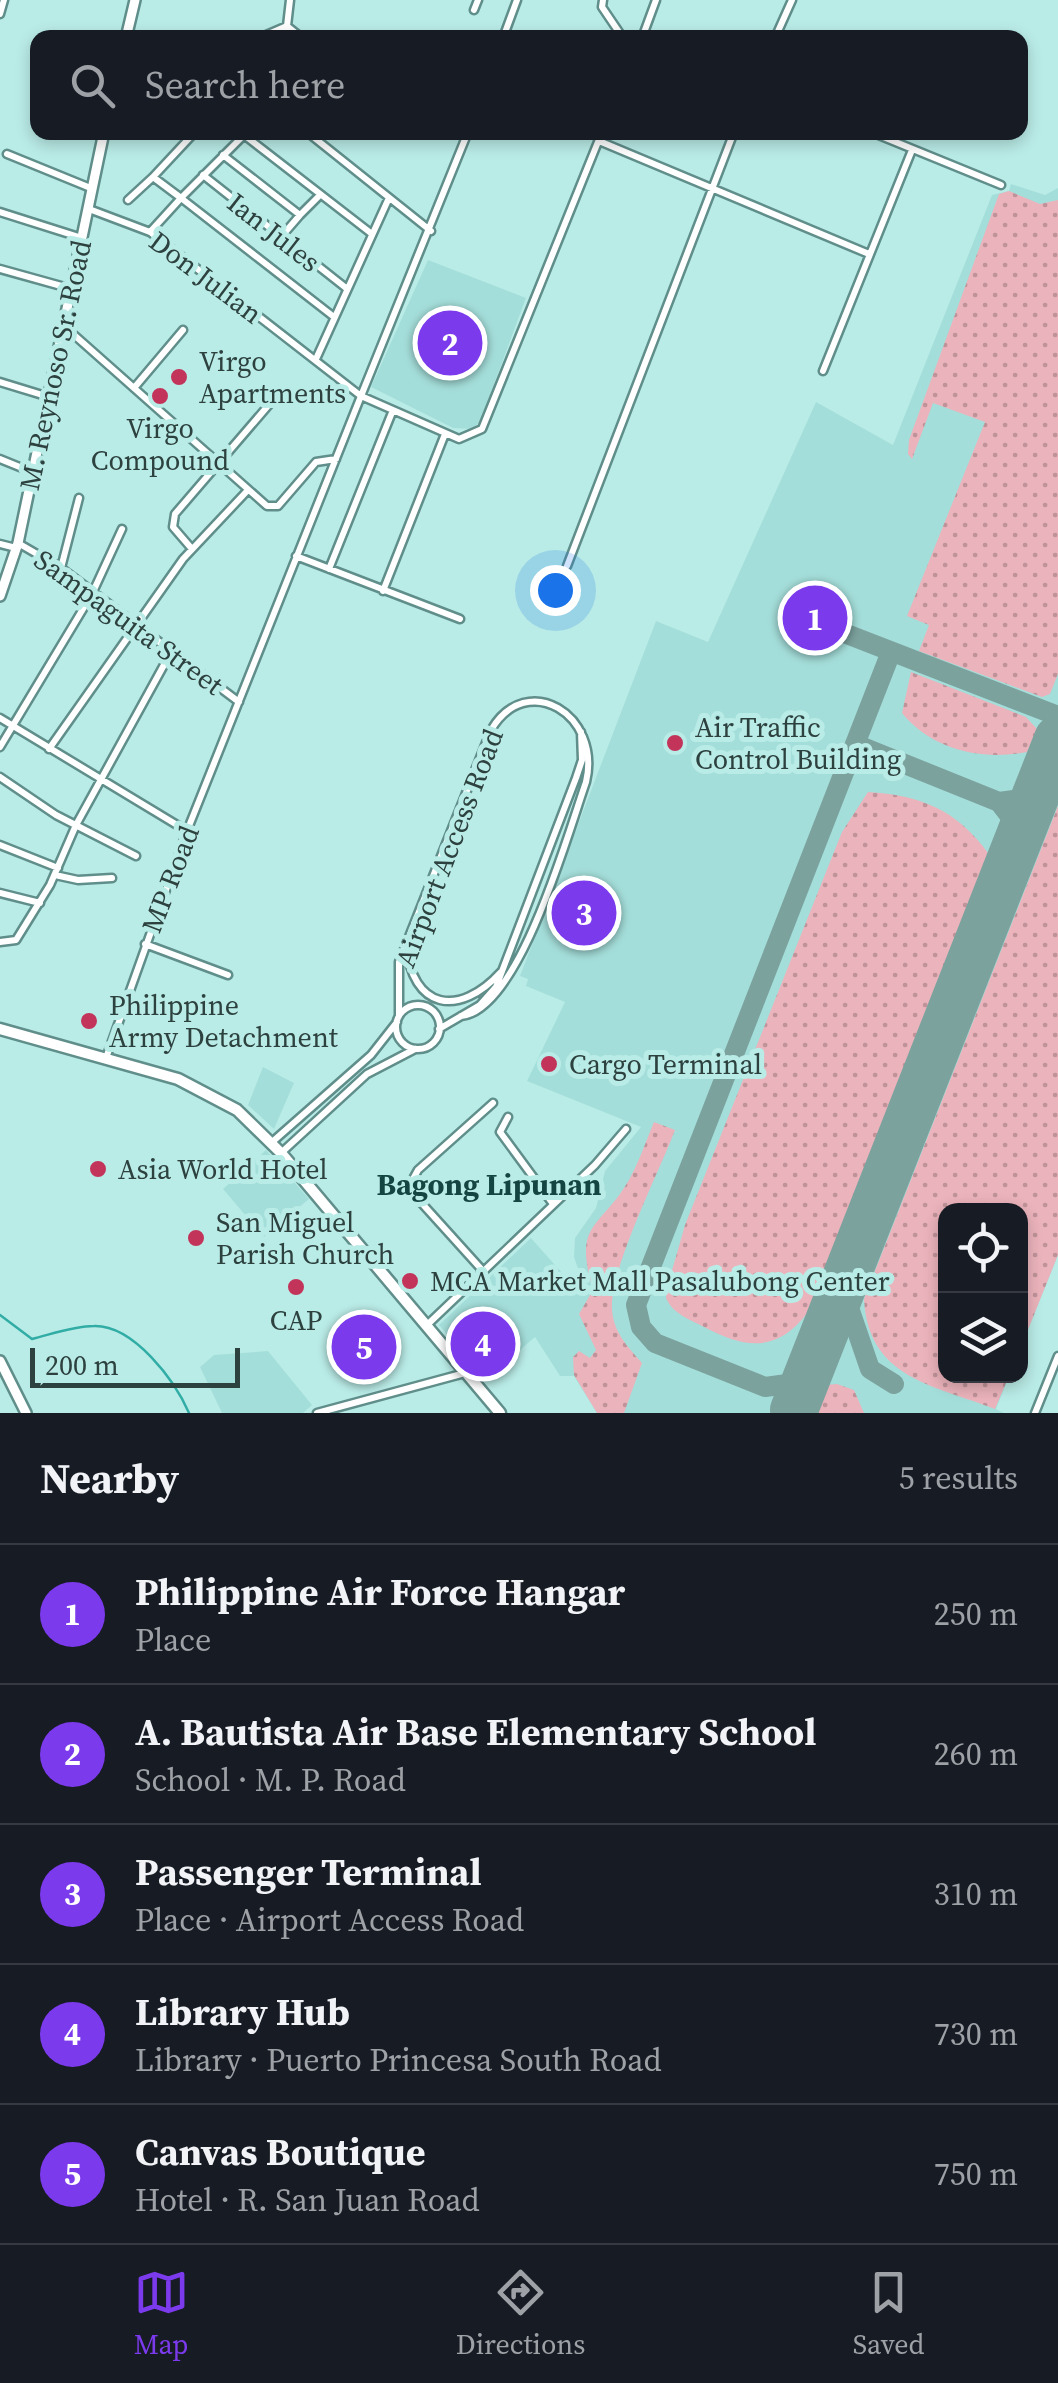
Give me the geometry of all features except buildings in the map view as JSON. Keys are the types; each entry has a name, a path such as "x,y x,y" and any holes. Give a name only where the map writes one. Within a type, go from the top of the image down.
{"main road":[{"path":"0,1029 212,1093 271,1142 500,1413"}],"street":[{"path":"0,14 4,0"},
{"path":"128,30 134,0"},
{"path":"286,26 290,0"},
{"path":"474,10 478,0"},
{"path":"506,30 516,0"},
{"path":"603,0 602,6 618,30"},
{"path":"645,30 656,0"},
{"path":"779,30 792,0"},
{"path":"277,30 286,26"},
{"path":"286,26 291,30"},
{"name":"M. Reynoso Sr. Road","path":"0,596 17,545 103,140"},
{"path":"128,200 189,140"},
{"path":"150,232 239,140"},
{"path":"252,140 372,234"},
{"path":"317,140 431,231"},
{"name":"MP Road","path":"106,1058 187,831 465,140"},
{"path":"384,591 445,434 472,437 482,429 599,140"},
{"path":"607,140 869,254"},
{"path":"566,566 731,140"},
{"path":"889,140 1001,185"},
{"path":"823,371 912,150"},
{"path":"7,154 94,190"},
{"path":"224,155 300,216"},
{"name":"Ian Jules","path":"203,176 346,288"},
{"path":"153,178 334,317"},
{"path":"281,237 320,195"},
{"path":"316,359 388,200"},
{"name":"Don Julian","path":"89,209 150,232 361,396 445,434"},
{"path":"0,212 82,238"},
{"path":"0,269 72,290"},
{"path":"64,326 217,464 274,508 316,462 336,459"},
{"path":"134,388 184,330"},
{"path":"0,382 49,397"},
{"path":"192,548 172,521 279,393"},
{"path":"329,569 393,410"},
{"path":"0,459 32,472"},
{"path":"49,750 192,548 248,490"},
{"path":"60,568 79,498"},
{"path":"0,746 92,594 122,529"},
{"name":"Sampaguita Street","path":"0,544 17,545 60,568 239,702"},
{"path":"296,556 460,618"},
{"path":"0,942 16,940 40,904 76,824 170,654"},
{"name":"Airport Access Road","path":"398,1019 399,962 496,721 513,707 542,702 566,713 581,731"},
{"path":"0,718 187,831"},
{"path":"280,1154 367,1074 415,1048 431,1044 439,1029 492,992 576,778 584,749 581,731"},
{"path":"461,1016 476,1014 494,998 522,952 586,782 591,754 581,731"},
{"path":"0,777 136,856"},
{"path":"0,845 78,880 112,878"},
{"path":"0,893 40,904"},
{"path":"406,942 408,968 416,983 443,1001 471,998 502,971"},
{"path":"145,944 228,975"},
{"path":"271,1142 372,1055 409,1007 422,1006 433,1012 439,1029"},
{"path":"398,1019 400,1040 415,1048"},
{"path":"483,1271 408,1188 418,1170 492,1103"},
{"path":"508,1117 500,1132 554,1204"},
{"path":"426,1326 626,1129"},
{"path":"1035,1413 1058,1356"},
{"path":"0,1361 26,1413"},
{"path":"317,1413 466,1372"}],"shaded area":[{"path":"1011,184 1045,195 1058,188 1058,1255 1028,1330 1028,1203 938,1203 938,1383 1006,1383 996,1409 1004,1413 597,1413 574,1376 560,1376 535,1337 486,1379 439,1325 531,1238 580,1293 583,1283 574,1257 575,1238 596,1208 605,1171 641,1127 527,1081 565,1002 526,986 528,979 520,976 656,621 708,642 816,402 893,445 992,195 1009,191"},
{"path":"1009,191 1040,204 1058,200 1058,674 1050,694 1042,697 919,651 929,625 907,616 985,422 933,403 912,459 908,454 909,440 999,194"},
{"path":"428,260 526,298 480,422 472,429 453,428 371,387"},
{"path":"911,672 1026,717 1037,729 1027,752 976,753 928,736 902,713"},
{"path":"868,792 921,801 936,808 963,826 988,853 808,1312 785,1335 773,1341 734,1340 677,1312 666,1298 667,1288 685,1225 842,832"},
{"path":"1058,806 1058,1255 1028,1330 1028,1203 938,1203 938,1383 1006,1383 995,1409 927,1384 891,1362 877,1346 868,1325 864,1299"},
{"path":"263,1067 294,1083 274,1129 248,1105"},
{"path":"654,1122 675,1130 618,1271 612,1309 618,1332 642,1363 624,1413 597,1413 574,1375 573,1357 579,1351 590,1358 596,1350 579,1314 593,1290 586,1251 588,1238 629,1180"},
{"path":"266,1150 309,1199 264,1237 223,1189"},
{"path":"268,1351 312,1405 303,1413 222,1413 200,1367 214,1355"},
{"path":"826,1385 854,1390 864,1413 815,1413"}],"waterway":[{"path":"0,1315 32,1339 86,1326 109,1328 124,1335 163,1371 189,1413"}],"taxiway":[{"path":"844,633 1058,716"},
{"path":"812,1363 795,1383 765,1387 655,1343 641,1327 636,1305 891,652"},
{"path":"855,744 999,802 1016,824 1014,851"},
{"path":"999,802 1020,799 1041,782"},
{"path":"845,1281 848,1305 870,1369 894,1384"}],"runway":[{"path":"794,1410 1058,739"}],"place":[{"name":"A. Bautista Air Base Elementary School","path":"450,343"},
{"name":"Virgo Apartments","path":"179,377"},
{"name":"Virgo Compound","path":"160,396"},
{"name":"Philippine Air Force Hangar","path":"815,618"},
{"name":"Air Traffic Control Building","path":"675,743"},
{"name":"Passenger Terminal","path":"584,913"},
{"name":"Philippine Army Detachment","path":"89,1021"},
{"name":"Cargo Terminal","path":"549,1064"},
{"name":"Asia World Hotel","path":"98,1169"},
{"name":"San Miguel Parish Church","path":"196,1238"},
{"name":"MCA Market Mall Pasalubong Center","path":"410,1281"},
{"name":"CAP","path":"296,1287"},
{"name":"Library Hub","path":"483,1344"},
{"name":"Canvas Boutique","path":"364,1347"}],"district":[{"name":"Bagong Lipunan","path":"489,1185"}]}
